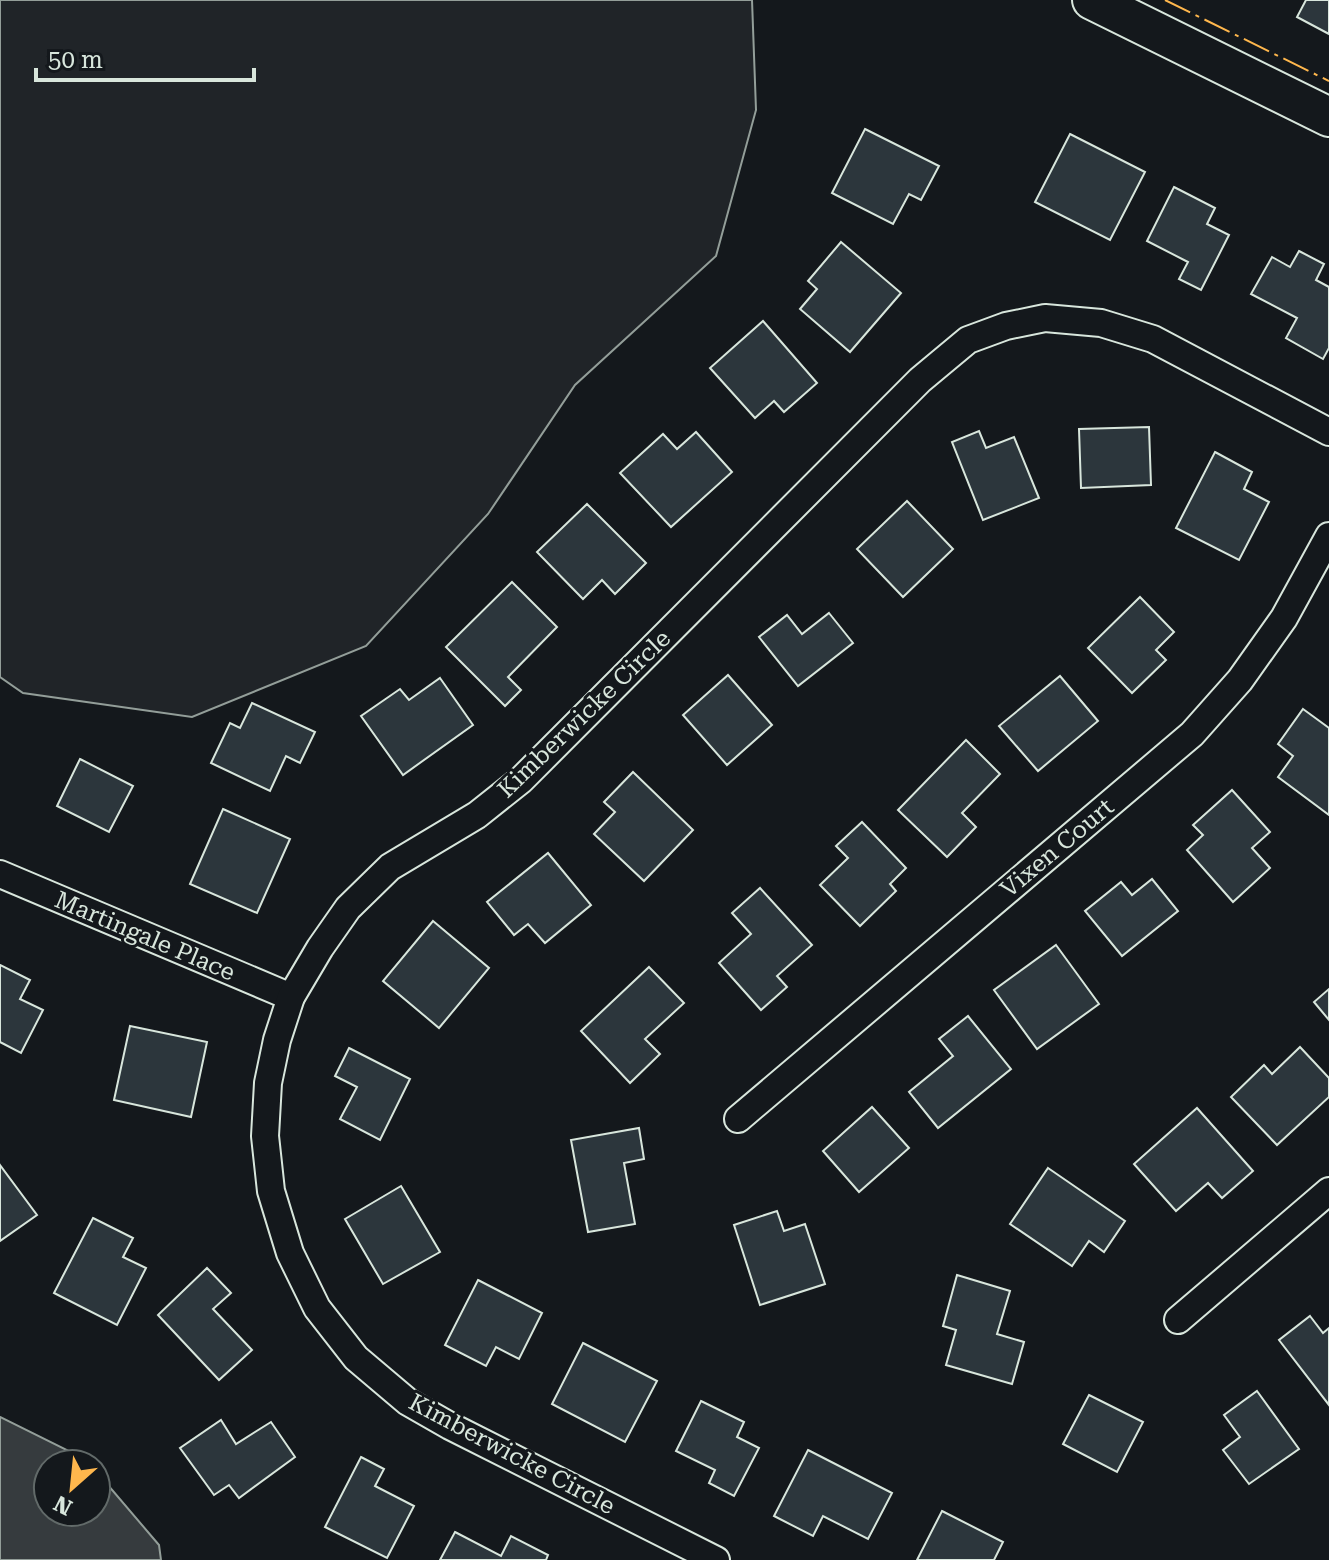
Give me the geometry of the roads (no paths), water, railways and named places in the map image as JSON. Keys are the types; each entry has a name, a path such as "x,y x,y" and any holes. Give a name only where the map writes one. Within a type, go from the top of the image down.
{"street":[{"path":"1092,0 1329,117"},
{"name":"Kimberwicke Circle","path":"716,1560 408,1402 356,1358 317,1308 290,1253 271,1191 265,1136 268,1083 277,1040 291,997 348,908 390,867 477,815 521,780 920,380 968,340 1006,326 1045,318 1101,323 1153,339 1329,432"},
{"name":"Vixen Court","path":"738,1119 1192,734 1240,680 1284,618 1329,536"},
{"name":"Martingale Place","path":"0,874 291,997"},
{"path":"1178,1320 1329,1191"}]}
